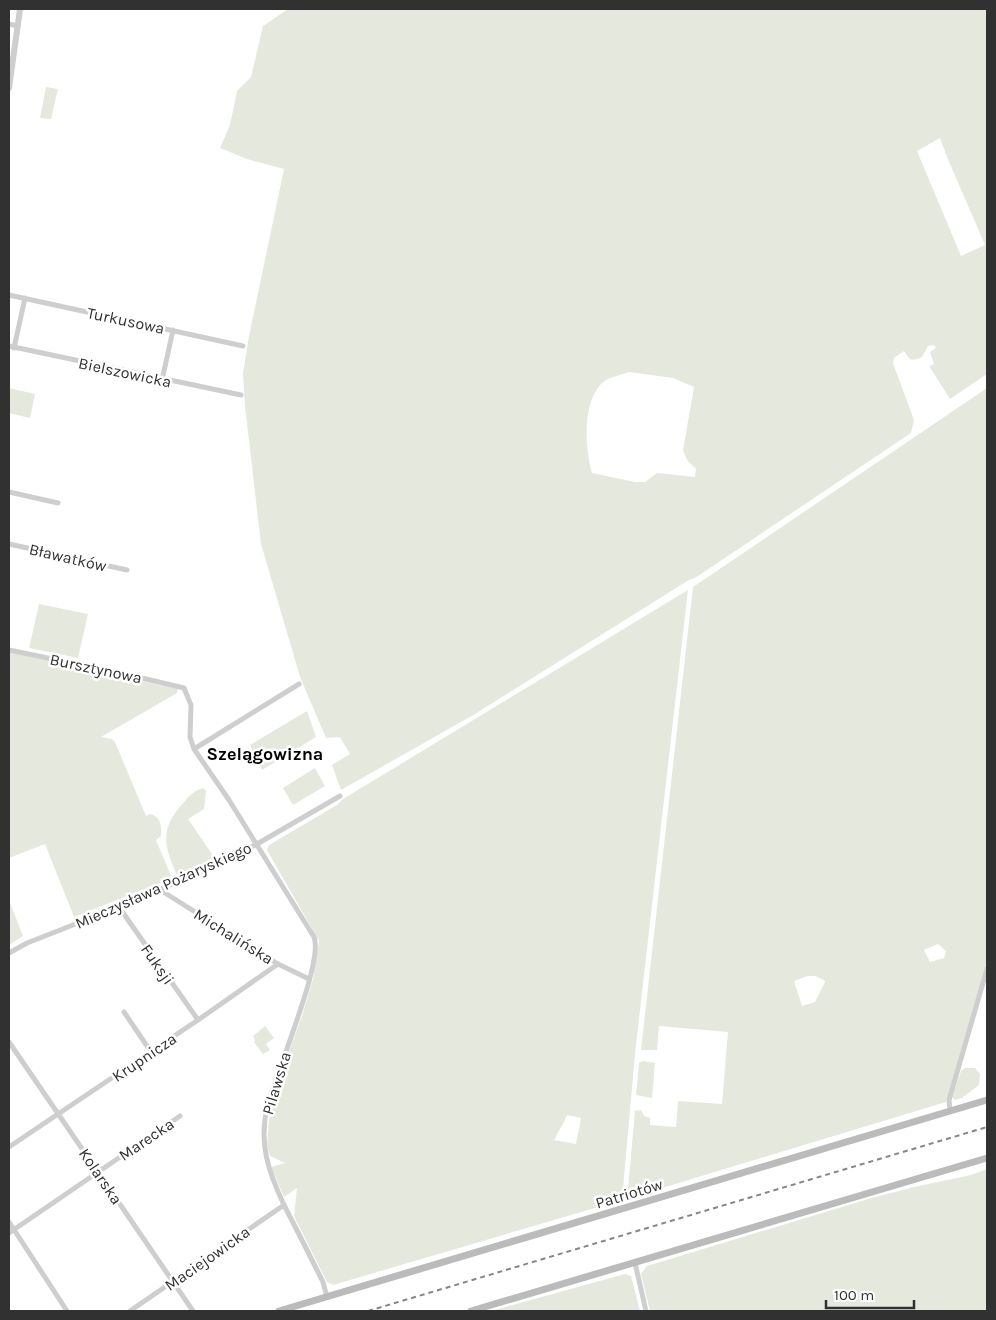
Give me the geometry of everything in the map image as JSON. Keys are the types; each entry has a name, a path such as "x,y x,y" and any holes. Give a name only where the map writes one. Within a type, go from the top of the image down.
{"main road":[{"name":"Patriotów","path":"279,1311 987,1100"},
{"path":"471,1311 987,1158"}],"street":[{"path":"9,88 20,9"},
{"path":"9,24 18,26"},
{"name":"Turkusowa","path":"9,295 243,346"},
{"path":"11,347 25,298"},
{"path":"162,380 173,330"},
{"name":"Bielszowicka","path":"11,347 241,396"},
{"path":"9,492 58,503"},
{"name":"Bławatków","path":"9,544 127,570"},
{"name":"Bursztynowa","path":"9,650 184,688 191,705 190,737 194,749"},
{"path":"194,749 299,684"},
{"name":"Pilawska","path":"194,749 257,844 315,940 314,960 310,979 270,1094 264,1120 264,1144 266,1160 275,1188 322,1282 327,1297"},
{"name":"Mieczysława Pożaryskiego","path":"9,952 57,930 119,907 205,870 257,844 340,796"},
{"name":"Michalińska","path":"161,889 278,964 310,979"},
{"name":"Fuksji","path":"119,907 198,1020"},
{"name":"Krupnicza","path":"9,1147 278,964"},
{"path":"950,1112 949,1100 987,968"},
{"path":"124,1012 151,1052"},
{"name":"Kolarska","path":"9,1042 193,1311"},
{"name":"Marecka","path":"11,1231 180,1116"},
{"name":"Maciejowicka","path":"130,1311 284,1205"},
{"path":"9,1222 11,1231 67,1311"},
{"path":"635,1263 646,1311"}],"shaded area":[{"path":"288,9 987,9 987,374 950,399 929,366 934,364 930,352 936,348 934,345 928,346 922,357 913,360 904,351 894,358 893,363 914,420 911,433 695,578 475,714 341,790 332,765 350,754 340,737 326,738 300,677 261,544 245,406 243,373 249,336 284,169 247,159 220,148 230,125 237,91 251,77 263,26","holes":["940,138 985,245 961,256 917,151","629,372 673,378 694,387 683,450 687,460 696,469 695,477 657,473 645,482 635,482 592,473 587,439 588,415 591,403 603,382"]},
{"path":"46,87 58,89 51,119 40,118"},
{"path":"9,388 35,394 30,418 9,413"},
{"path":"987,388 987,962 946,1102 629,1198 628,1188 635,1111 641,1110 644,1116 650,1118 650,1125 676,1127 678,1101 722,1104 728,1032 659,1026 657,1050 641,1050 693,587","holes":["938,944 946,951 944,958 930,962 924,950","808,976 815,976 825,982 815,1002 802,1006 794,981"]},
{"path":"688,590 635,1054 622,1200 333,1285 327,1282 294,1216 297,1188 284,1197 271,1167 285,1163 270,1156 267,1145 269,1120 275,1089 302,1016 313,979 319,941 267,850 269,845 337,805 343,799","holes":["567,1115 581,1118 576,1144 554,1140"]},
{"path":"39,604 88,614 78,658 29,648"},
{"path":"9,652 178,689 177,693 101,737 112,739 115,742 146,816 154,815 159,820 161,836 156,840 172,878 74,917 45,844 9,858"},
{"path":"307,711 316,737 262,770 250,745"},
{"path":"315,768 325,786 293,805 283,788"},
{"path":"203,788 206,791 204,809 188,819 216,860 177,875 167,846 166,837 168,829 176,811 190,795"},
{"path":"9,900 23,936 9,945"},
{"path":"265,1026 274,1038 266,1044 270,1050 263,1054 254,1042 253,1036"},
{"path":"643,1061 655,1063 652,1098 636,1095 639,1063"},
{"path":"965,1068 975,1068 980,1074 979,1085 962,1098 955,1100 952,1097 961,1071"},
{"path":"987,1169 987,1311 650,1311 641,1274 647,1266 868,1199 971,1175"},
{"path":"625,1274 631,1276 640,1311 491,1311"}],"railway":[{"path":"368,1311 987,1127"}],"district":[{"name":"Szelągowizna","path":"265,754"}]}
